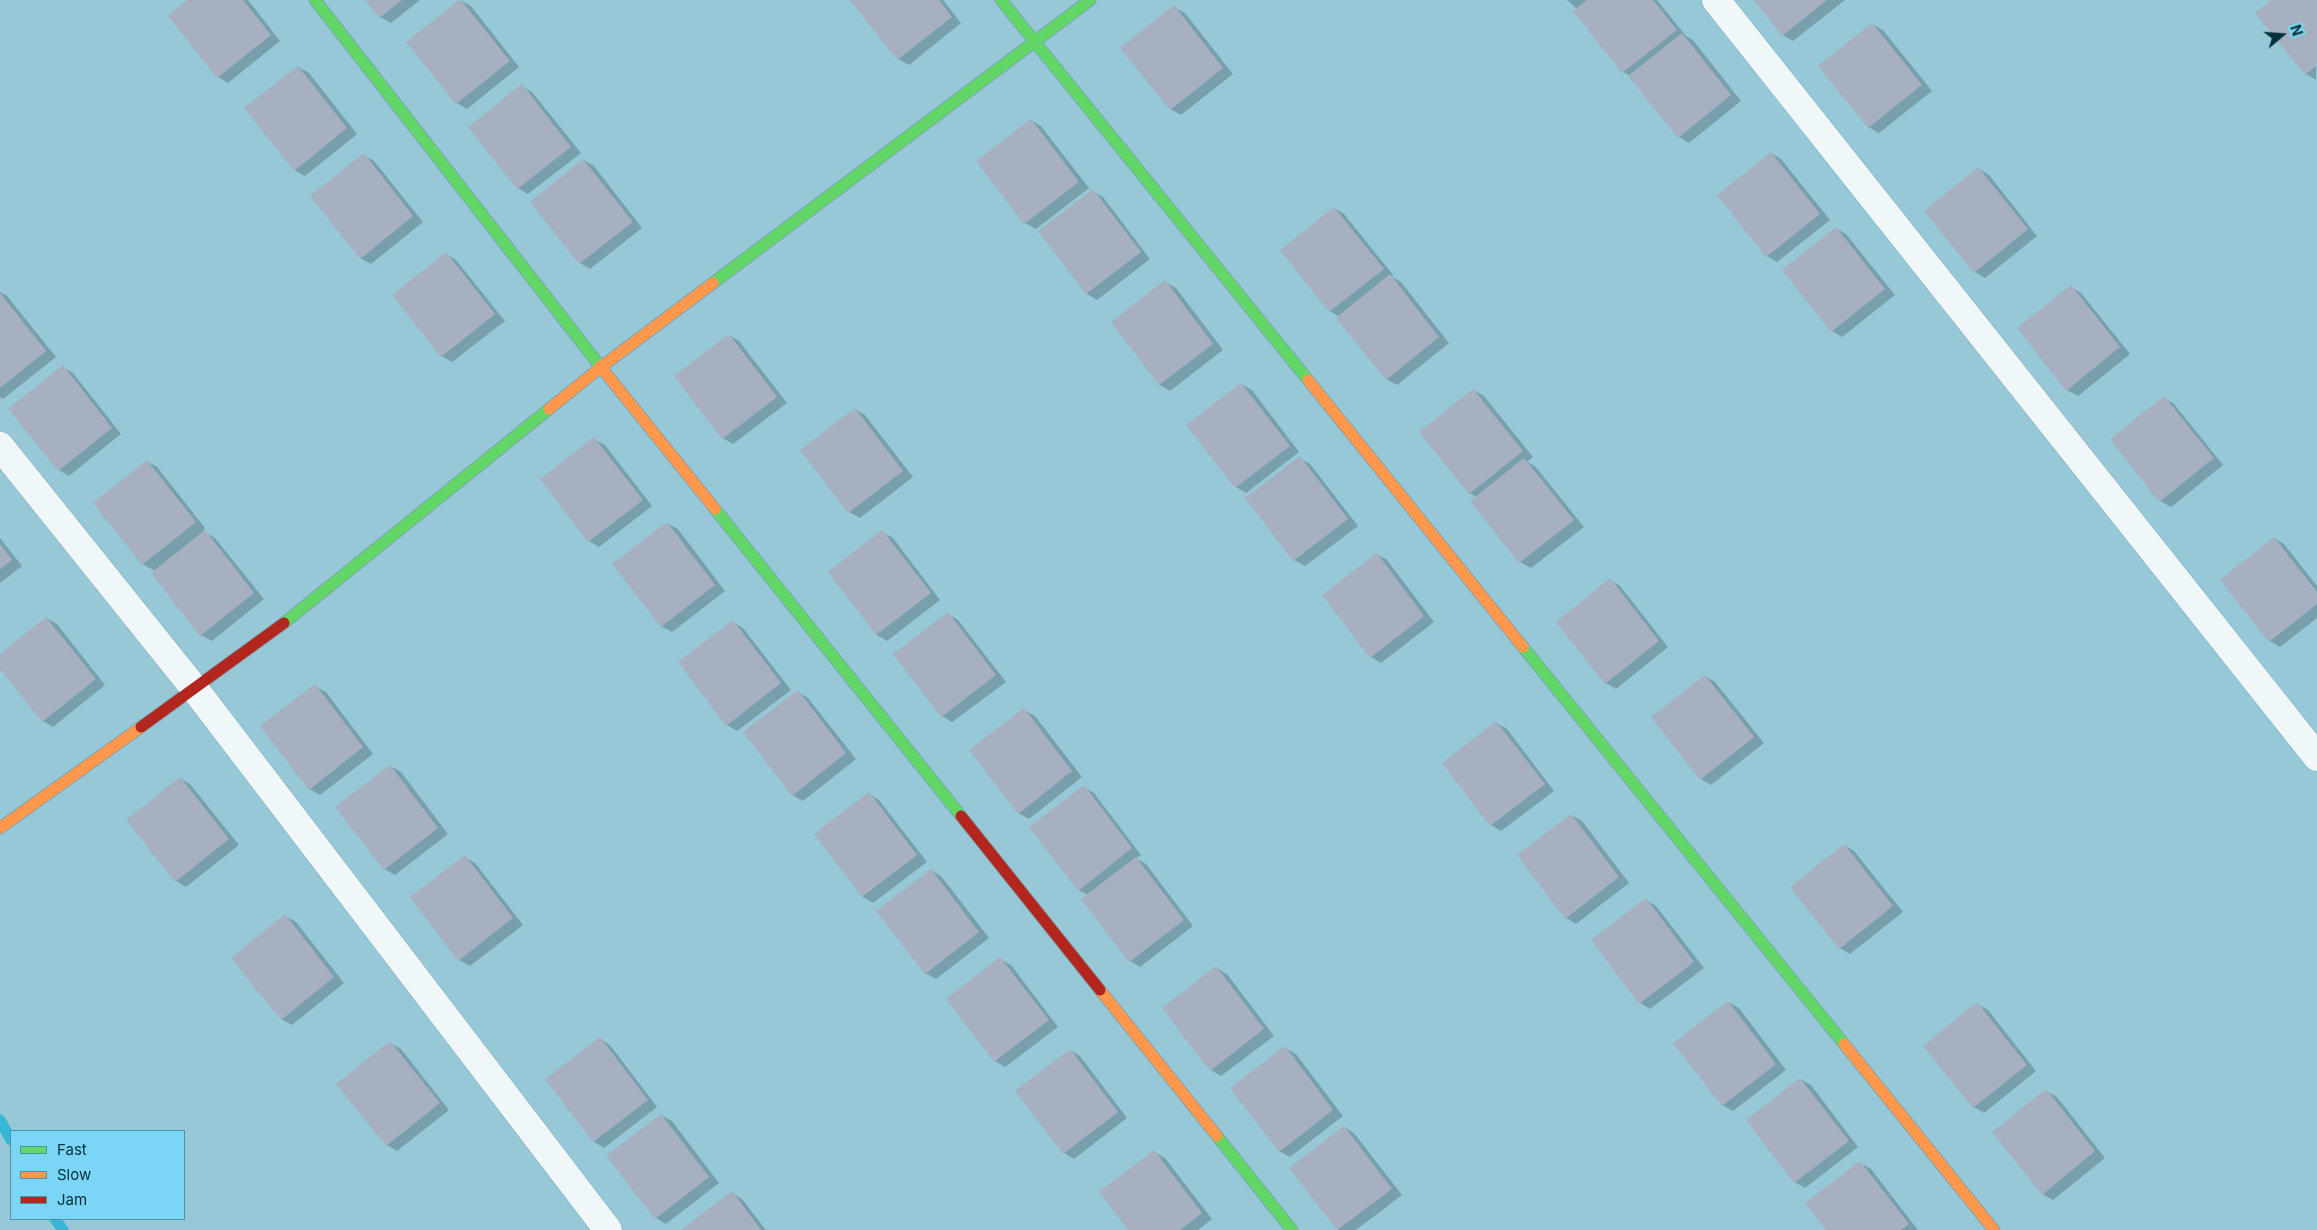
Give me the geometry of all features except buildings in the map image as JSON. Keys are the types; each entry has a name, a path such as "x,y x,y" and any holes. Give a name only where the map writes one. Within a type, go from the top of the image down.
{"street":[{"path":"316,0 601,367 1292,1230"},
{"path":"1001,0 1994,1230"},
{"path":"0,828 301,611 601,367 1090,0"},
{"path":"1716,0 2317,757"},
{"path":"0,446 194,688 608,1230"}],"waterway":[{"path":"0,1120 10,1138"},
{"path":"56,1220 63,1230"}],"traffic: fast":[{"path":"315,0 600,366"},
{"path":"1001,0 1308,380"},
{"path":"713,283 1090,0"},
{"path":"284,623 549,409"},
{"path":"715,509 961,816"},
{"path":"1523,647 1844,1044"},
{"path":"1217,1136 1292,1230"}],"traffic: slow":[{"path":"549,409 601,367 713,283"},
{"path":"600,366 715,509"},
{"path":"1308,380 1523,647"},
{"path":"0,828 141,727"},
{"path":"1100,990 1217,1136"},
{"path":"1844,1044 1994,1230"}],"traffic: jam":[{"path":"141,727 284,623"},
{"path":"961,816 1100,990"}]}
